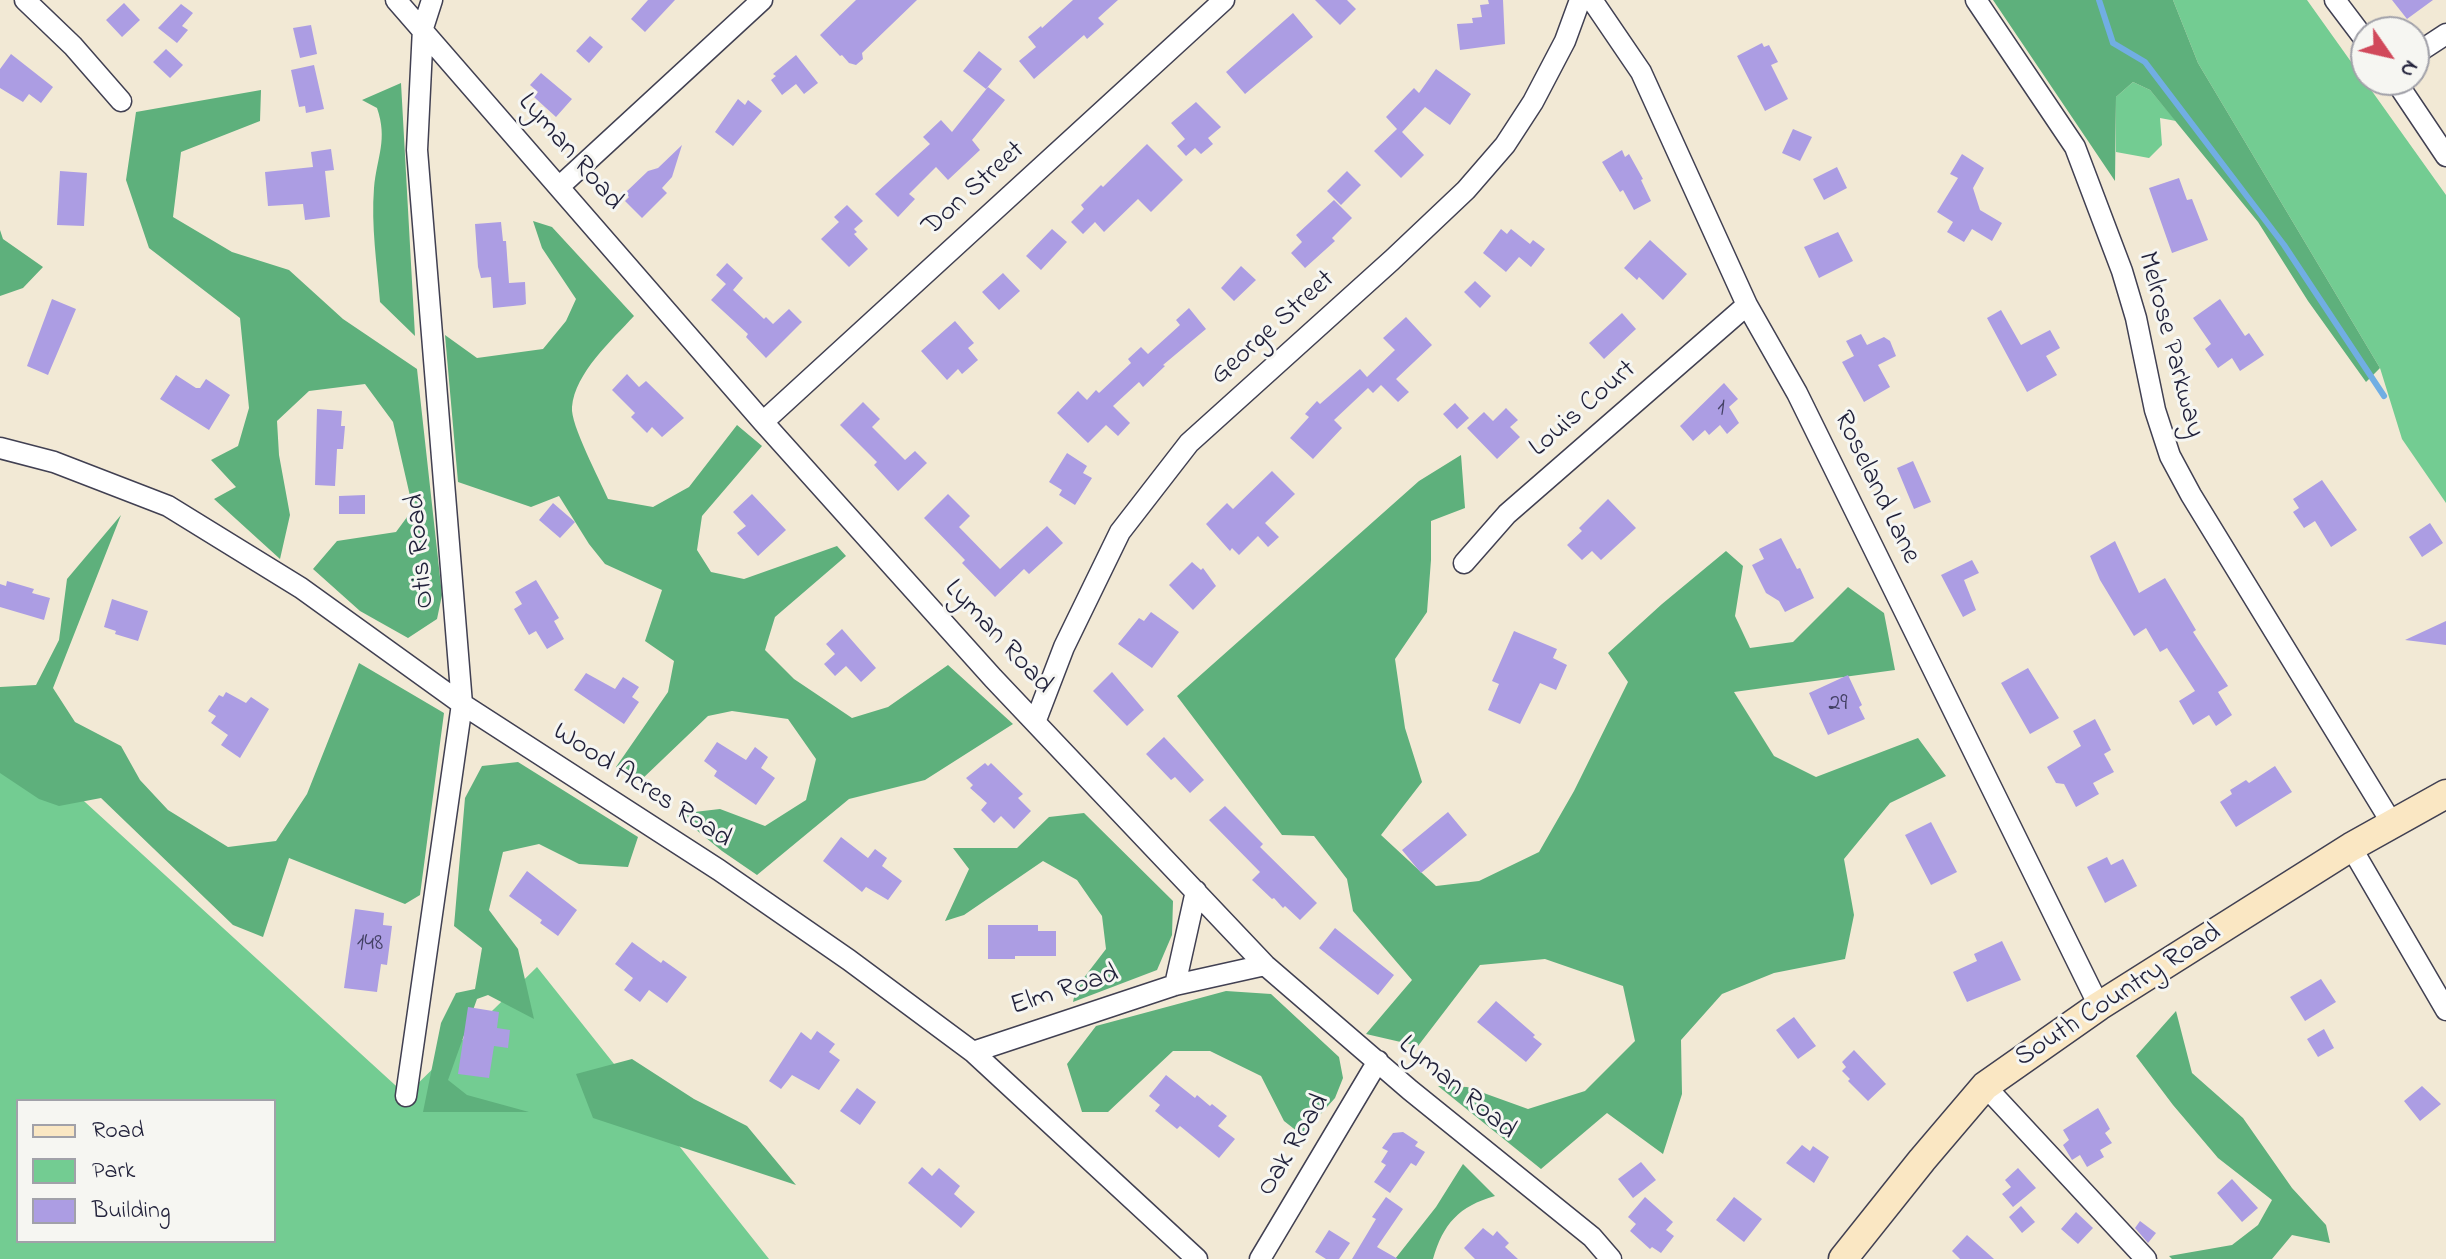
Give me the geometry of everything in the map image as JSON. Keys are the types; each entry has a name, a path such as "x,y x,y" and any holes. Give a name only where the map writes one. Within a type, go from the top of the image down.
{"main road":[{"name":"South Country Road","path":"1843,1259 1985,1086 2099,1006 2351,847 2446,794"}],"street":[{"path":"25,0 73,46 121,101"},
{"name":"Lyman Road","path":"396,0 763,422 993,678 1265,965 1592,1237 1611,1259"},
{"name":"Otis Road","path":"406,1096 462,704 417,150 423,28 432,0"},
{"path":"560,186 762,0"},
{"name":"Don Street","path":"763,422 1224,0"},
{"name":"George Street","path":"1036,720 1064,647 1120,532 1189,443 1392,260 1466,190 1505,145 1533,102 1565,41 1580,0"},
{"name":"Roseland Lane","path":"1592,0 1641,72 1747,305 1797,393 2099,1006"},
{"name":"Melrose Parkway","path":"1976,0 2075,147 2122,271 2136,318 2155,410 2170,456 2393,825"},
{"path":"2335,0 2350,20"},
{"path":"2406,96 2446,156"},
{"name":"Louis Court","path":"1464,563 1507,514 1747,305"},
{"name":"Wood Acres Road","path":"0,448 54,462 168,506 301,588 462,704 719,870 849,960 973,1052 1197,1259"},
{"path":"2351,847 2446,1010"},
{"path":"1175,985 1196,891"},
{"name":"Elm Road","path":"973,1052 1175,985 1265,965"},
{"name":"Oak Road","path":"1260,1259 1378,1061"},
{"path":"1985,1086 2146,1259"}],"green space":[{"path":"1993,0 2173,0 2198,63 2380,368 2366,382 2308,301 2258,222 2150,90 2133,82 2116,97 2115,181"},
{"path":"2173,0 2307,0 2350,60 2350,96 2375,96 2446,195 2446,503 2402,439 2380,368 2198,63"},
{"path":"2133,82 2150,90 2176,121 2160,118 2162,145 2149,158 2116,152 2116,97"},
{"path":"401,83 415,336 380,302 373,202 382,130 377,108 362,100"},
{"path":"261,90 260,121 181,152 173,217 232,252 289,270 343,319 417,369 442,595 437,619 408,638 360,611 313,569 337,541 396,532 413,509 393,422 365,384 309,391 277,421 279,455 290,515 280,559 214,499 236,487 211,460 238,446 249,408 240,318 149,248 126,180 136,112"},
{"path":"533,221 552,227 634,316 587,370 572,407 580,439 608,499 653,507 689,487 737,425 762,446 702,516 697,550 711,572 744,579 837,546 846,556 775,617 765,650 794,679 852,718 888,707 948,665 1013,724 925,780 849,799 757,875 677,814 720,809 765,826 806,800 816,759 788,719 732,711 708,716 640,781 616,767 668,692 674,661 645,641 662,590 605,564 559,496 531,507 458,482 445,335 477,358 543,349 566,321 576,299 542,248"},
{"path":"0,230 3,239 43,267 23,288 0,296"},
{"path":"1461,455 1465,508 1431,521 1427,612 1395,659 1405,728 1422,782 1381,835 1436,886 1479,881 1539,852 1574,791 1628,682 1608,653 1726,551 1743,566 1735,616 1750,648 1793,642 1848,587 1884,613 1895,670 1734,692 1774,756 1816,777 1918,738 1946,776 1890,803 1844,859 1854,915 1845,959 1774,973 1722,994 1681,1040 1682,1094 1663,1154 1607,1113 1541,1169 1438,1086 1467,1087 1528,1109 1585,1091 1635,1041 1623,986 1545,959 1480,965 1418,1046 1366,1034 1412,980 1353,911 1347,879 1314,836 1282,835 1177,696 1419,481"},
{"path":"121,515 53,688 75,722 121,746 140,780 168,810 228,847 276,841 307,794 359,663 444,713 420,895 405,904 289,858 263,937 233,925 101,798 59,806 39,799 0,773 0,687 36,685 59,640 67,579"},
{"path":"28,750 406,1095 537,967 769,1259 0,1259 0,751"},
{"path":"518,762 638,837 628,867 579,864 539,844 503,852 489,910 518,949 534,1019 488,995 477,999 448,1080 467,1095 529,1112 423,1112 441,1023 456,993 475,989 482,948 454,926 465,798 482,766"},
{"path":"1084,813 1173,901 1172,935 1157,970 1073,1002 1076,988 1106,949 1102,916 1077,880 1043,861 964,915 945,921 969,869 953,848 1017,848 1049,817"},
{"path":"1226,991 1271,994 1339,1057 1343,1078 1335,1098 1302,1135 1284,1121 1261,1076 1210,1051 1173,1051 1108,1112 1082,1112 1067,1064 1096,1026"},
{"path":"2176,1011 2192,1073 2243,1118 2292,1188 2326,1225 2330,1243 2292,1235 2272,1259 2172,1259 2169,1256 2232,1245 2258,1225 2272,1200 2218,1158 2136,1056"},
{"path":"632,1059 694,1099 747,1126 796,1185 593,1118 576,1074"},
{"path":"1463,1164 1495,1196 1472,1205 1454,1218 1442,1236 1433,1259 1395,1259 1436,1207"}],"building":[{"path":"648,0 675,0 645,32 631,19"},
{"path":"856,0 917,0 862,53 863,59 856,65 840,56 820,35"},
{"path":"1073,0 1118,0 1098,18 1104,24 1087,39 1084,35 1034,79 1019,61 1036,47 1028,37"},
{"path":"1315,0 1347,0 1356,9 1340,25"},
{"path":"1488,0 1503,0 1505,44 1460,50 1457,24 1473,23 1472,18 1482,17 1480,5 1489,4"},
{"path":"2392,0 2433,0 2411,16 2405,16"},
{"path":"124,3 140,20 122,37 106,20"},
{"path":"181,4 193,13 182,26 188,30 177,43 158,28"},
{"path":"1293,13 1313,37 1245,94 1226,72"},
{"path":"311,25 317,54 300,58 293,28"},
{"path":"590,36 603,47 589,63 576,51"},
{"path":"1762,43 1764,47 1769,45 1778,62 1771,65 1788,99 1765,111 1737,56"},
{"path":"166,49 183,65 170,78 153,62"},
{"path":"979,51 1002,69 986,89 963,71"},
{"path":"11,54 53,87 41,103 29,94 23,102 0,88 0,69"},
{"path":"796,55 818,83 804,94 796,84 782,95 771,80 776,76 773,74"},
{"path":"314,65 324,109 306,113 305,106 299,107 291,70"},
{"path":"1436,69 1471,94 1450,125 1425,107 1402,132 1424,155 1401,178 1374,151 1397,129 1386,117 1414,88 1419,93"},
{"path":"541,73 572,99 556,117 534,97 538,92 530,85"},
{"path":"988,87 1005,100 972,140 980,150 948,180 936,167 909,194 915,199 898,217 875,194 930,144 923,137 941,120 952,132"},
{"path":"738,99 745,105 748,100 762,111 733,146 715,132"},
{"path":"1196,102 1221,127 1208,138 1213,144 1201,154 1195,148 1186,156 1177,146 1185,139 1171,123"},
{"path":"1793,129 1812,137 1800,161 1782,153"},
{"path":"1147,144 1183,180 1151,212 1138,199 1104,232 1095,222 1083,234 1071,222 1084,209 1081,205"},
{"path":"682,145 672,177 662,188 667,193 642,218 625,201 629,197 625,193"},
{"path":"331,149 334,170 325,171 330,217 305,220 303,204 268,206 265,172 313,167 311,152"},
{"path":"1622,150 1625,157 1629,154 1651,201 1634,210 1602,162"},
{"path":"1962,154 1984,168 1973,188 1980,210 2002,223 1992,241 1972,229 1964,242 1947,232 1953,222 1937,212 1958,178 1950,174"},
{"path":"1837,167 1847,188 1824,200 1813,179"},
{"path":"60,171 87,173 84,226 57,225"},
{"path":"1347,171 1361,185 1341,205 1327,191"},
{"path":"2179,178 2187,200 2192,199 2208,240 2172,253 2149,188"},
{"path":"1334,200 1352,218 1332,238 1335,241 1305,268 1291,253 1302,242 1296,235"},
{"path":"847,205 863,221 854,229 857,232 854,234 868,249 849,267 821,239 839,222 834,217"},
{"path":"501,222 503,241 506,241 509,283 525,282 526,304 493,308 491,277 481,278 478,267 475,224"},
{"path":"1052,229 1067,242 1041,270 1026,256"},
{"path":"1501,229 1507,234 1511,229 1530,244 1533,240 1545,249 1531,267 1519,257 1506,272 1483,253"},
{"path":"1838,232 1853,261 1819,278 1804,247"},
{"path":"1650,240 1687,274 1663,300 1639,277 1637,280 1624,268"},
{"path":"727,263 743,278 733,290 764,319 766,317 773,324 789,309 802,322 766,358 746,337 748,334 711,300 726,284 716,275"},
{"path":"1241,266 1256,280 1234,301 1221,288"},
{"path":"1003,273 1020,291 999,310 982,292"},
{"path":"1475,281 1491,296 1480,308 1464,292"},
{"path":"52,299 76,309 48,375 27,366"},
{"path":"2220,299 2245,336 2249,333 2264,355 2240,371 2232,358 2218,368 2205,349 2211,344 2193,318"},
{"path":"1189,308 1206,329 1163,365 1143,387 1139,382 1113,406 1130,423 1118,436 1106,425 1088,443 1057,413 1078,391 1087,400 1096,390 1099,393 1131,363 1128,359 1141,347 1148,354 1180,325 1176,320"},
{"path":"2001,310 2021,345 2050,330 2060,348 2046,356 2057,375 2027,392 1987,318"},
{"path":"1622,313 1636,329 1604,359 1589,343"},
{"path":"1406,317 1432,345 1396,379 1409,392 1398,402 1381,385 1373,393 1368,388 1334,420 1342,428 1313,459 1290,438 1309,417 1305,414 1317,401 1320,404 1360,369 1367,377 1395,350 1383,338"},
{"path":"955,321 974,343 968,348 978,360 962,374 958,369 947,380 921,351"},
{"path":"1861,334 1867,345 1884,337 1890,341 1896,356 1878,365 1890,387 1864,402 1842,362 1854,356 1846,341"},
{"path":"627,374 639,387 646,381 684,418 662,437 652,427 647,433 631,417 635,413 612,390"},
{"path":"176,375 196,388 200,388 206,379 230,395 209,430 160,399"},
{"path":"1724,383 1738,399 1729,407 1739,423 1727,434 1720,425 1709,435 1705,430 1693,441 1680,426"},
{"path":"863,402 880,419 872,427 905,460 915,451 927,463 898,491 874,465 877,462 840,425"},
{"path":"1455,403 1469,418 1457,429 1443,414"},
{"path":"1506,408 1518,420 1510,427 1520,437 1497,459 1467,428 1484,412 1493,421"},
{"path":"317,409 342,411 341,426 345,426 343,449 337,449 335,486 315,485"},
{"path":"1067,453 1087,466 1083,473 1092,478 1075,505 1059,495 1062,490 1049,482"},
{"path":"1913,461 1931,502 1914,509 1897,468"},
{"path":"1272,471 1295,494 1265,523 1279,537 1268,547 1258,536 1239,555 1232,548 1230,551 1206,524 1227,503 1233,509"},
{"path":"2322,480 2357,530 2331,547 2315,521 2304,528 2293,512 2299,508 2293,499"},
{"path":"752,494 786,530 758,556 737,533 746,526 733,512"},
{"path":"948,494 970,516 959,527 1000,569 1047,526 1063,543 1029,574 1024,569 995,597 962,563 965,560 924,518"},
{"path":"365,495 365,514 339,514 339,496"},
{"path":"1608,499 1636,528 1601,560 1592,551 1582,560 1567,545"},
{"path":"553,503 575,522 560,538 539,520"},
{"path":"2430,523 2443,543 2422,557 2409,537"},
{"path":"1781,538 1814,598 1785,612 1779,601 1766,593 1752,565 1764,559 1759,549"},
{"path":"2115,541 2139,593 2165,578 2196,630 2193,632 2228,686 2218,692 2232,715 2216,726 2209,715 2193,725 2179,701 2195,691 2167,648 2160,652 2146,628 2134,636 2100,580 2090,556"},
{"path":"1972,560 1979,573 1964,580 1976,610 1963,617 1941,575"},
{"path":"1192,562 1201,570 1203,568 1216,586 1193,610 1169,585"},
{"path":"536,580 559,618 554,621 564,639 547,649 536,631 529,635 514,609 522,604 515,592"},
{"path":"7,581 34,589 32,593 50,598 44,620 0,607 0,584 6,586"},
{"path":"112,599 148,611 138,641 104,627"},
{"path":"1151,612 1179,632 1152,668 1118,644 1139,618 1144,621"},
{"path":"2446,621 2446,645 2405,640"},
{"path":"842,629 876,668 861,682 846,666 835,676 824,664 835,654 826,644"},
{"path":"1514,631 1557,649 1553,658 1567,665 1556,690 1540,683 1520,724 1488,710 1499,684 1492,681"},
{"path":"2028,668 2059,718 2030,734 2001,683"},
{"path":"1112,672 1144,710 1127,726 1093,691"},
{"path":"586,673 615,689 623,677 639,687 632,697 639,702 624,724 574,690"},
{"path":"1848,675 1865,719 1828,735 1809,693"},
{"path":"226,692 246,703 251,697 269,709 240,758 221,745 228,735 211,723 216,716 208,711 219,695 223,697"},
{"path":"2095,719 2111,750 2104,754 2114,772 2093,783 2099,794 2076,807 2064,784 2056,783 2047,767 2081,746 2073,731"},
{"path":"1164,737 1204,780 1190,793 1175,777 1171,780 1146,754"},
{"path":"717,742 746,760 755,747 768,757 761,768 775,778 756,805 714,776 717,771 704,761"},
{"path":"985,763 988,766 991,763 1023,794 1018,798 1031,811 1014,829 1001,816 994,823 981,810 987,803 970,788 973,785 966,778"},
{"path":"2275,766 2292,792 2236,827 2220,802 2232,794 2230,790 2246,780 2249,783"},
{"path":"1225,806 1263,844 1260,847 1317,903 1300,920 1252,880 1260,872 1209,820"},
{"path":"1448,812 1467,835 1421,873 1402,850"},
{"path":"1931,822 1957,872 1931,885 1905,835"},
{"path":"841,837 868,858 875,849 887,858 882,866 902,881 888,900 866,887 862,892 823,861"},
{"path":"2107,857 2111,865 2123,859 2137,886 2105,903 2087,867"},
{"path":"527,871 577,910 558,936 509,896"},
{"path":"355,909 384,913 383,925 392,926 387,965 381,964 377,992 344,988"},
{"path":"988,925 1038,925 1038,931 1056,931 1056,956 988,959"},
{"path":"1335,928 1394,975 1378,995 1319,948"},
{"path":"2002,941 2021,980 1967,1002 1953,972 1977,961 1974,954"},
{"path":"632,942 687,977 667,1003 649,990 640,1002 624,990 633,978 615,964"},
{"path":"2321,979 2336,1002 2305,1021 2290,997"},
{"path":"1496,1001 1542,1044 1526,1062 1477,1022"},
{"path":"468,1007 499,1012 497,1028 510,1030 508,1048 494,1046 489,1078 458,1074"},
{"path":"1794,1017 1816,1046 1798,1059 1776,1030"},
{"path":"2324,1029 2334,1048 2318,1057 2307,1039"},
{"path":"817,1031 835,1044 829,1052 840,1060 819,1090 792,1075 781,1089 769,1081 801,1032 811,1040"},
{"path":"1854,1050 1886,1084 1868,1101 1842,1071 1846,1067 1842,1062"},
{"path":"1166,1075 1195,1098 1197,1095 1227,1116 1218,1126 1235,1139 1219,1158 1180,1126 1177,1129 1155,1111 1160,1105 1149,1096"},
{"path":"2422,1086 2441,1104 2420,1121 2404,1101"},
{"path":"857,1088 876,1102 860,1125 840,1111"},
{"path":"2098,1108 2110,1129 2105,1133 2112,1143 2100,1150 2104,1157 2087,1167 2080,1155 2072,1160 2063,1145 2069,1140 2063,1130"},
{"path":"1403,1132 1418,1142 1415,1146 1425,1152 1416,1166 1411,1163 1390,1193 1374,1182 1386,1165 1381,1162 1388,1151 1382,1148 1393,1133"},
{"path":"1802,1145 1810,1151 1813,1146 1829,1157 1814,1183 1786,1163"},
{"path":"1641,1162 1656,1180 1633,1198 1618,1179"},
{"path":"922,1167 932,1176 939,1168 960,1186 954,1194 975,1212 961,1228 908,1183"},
{"path":"2018,1168 2036,1188 2013,1207 2002,1194 2011,1187 2005,1180"},
{"path":"2232,1179 2258,1208 2242,1222 2217,1193"},
{"path":"1386,1197 1403,1209 1377,1247 1398,1259 1352,1259 1376,1219 1372,1217"},
{"path":"1645,1197 1673,1222 1666,1230 1674,1236 1661,1253 1652,1247 1650,1249 1630,1231 1636,1224 1628,1217"},
{"path":"1734,1197 1762,1219 1744,1242 1716,1220"},
{"path":"2021,1206 2035,1222 2022,1233 2009,1217"},
{"path":"2076,1212 2093,1228 2078,1244 2061,1229"},
{"path":"2140,1221 2156,1233 2148,1243 2135,1228"},
{"path":"1483,1228 1493,1236 1497,1231 1509,1243 1505,1247 1518,1259 1475,1259 1464,1248"},
{"path":"1329,1230 1350,1243 1339,1259 1326,1259 1315,1252"},
{"path":"1967,1235 1994,1259 1960,1259 1952,1251"}],"waterway":[{"path":"2099,0 2113,43 2145,62 2284,245 2384,396"}]}
